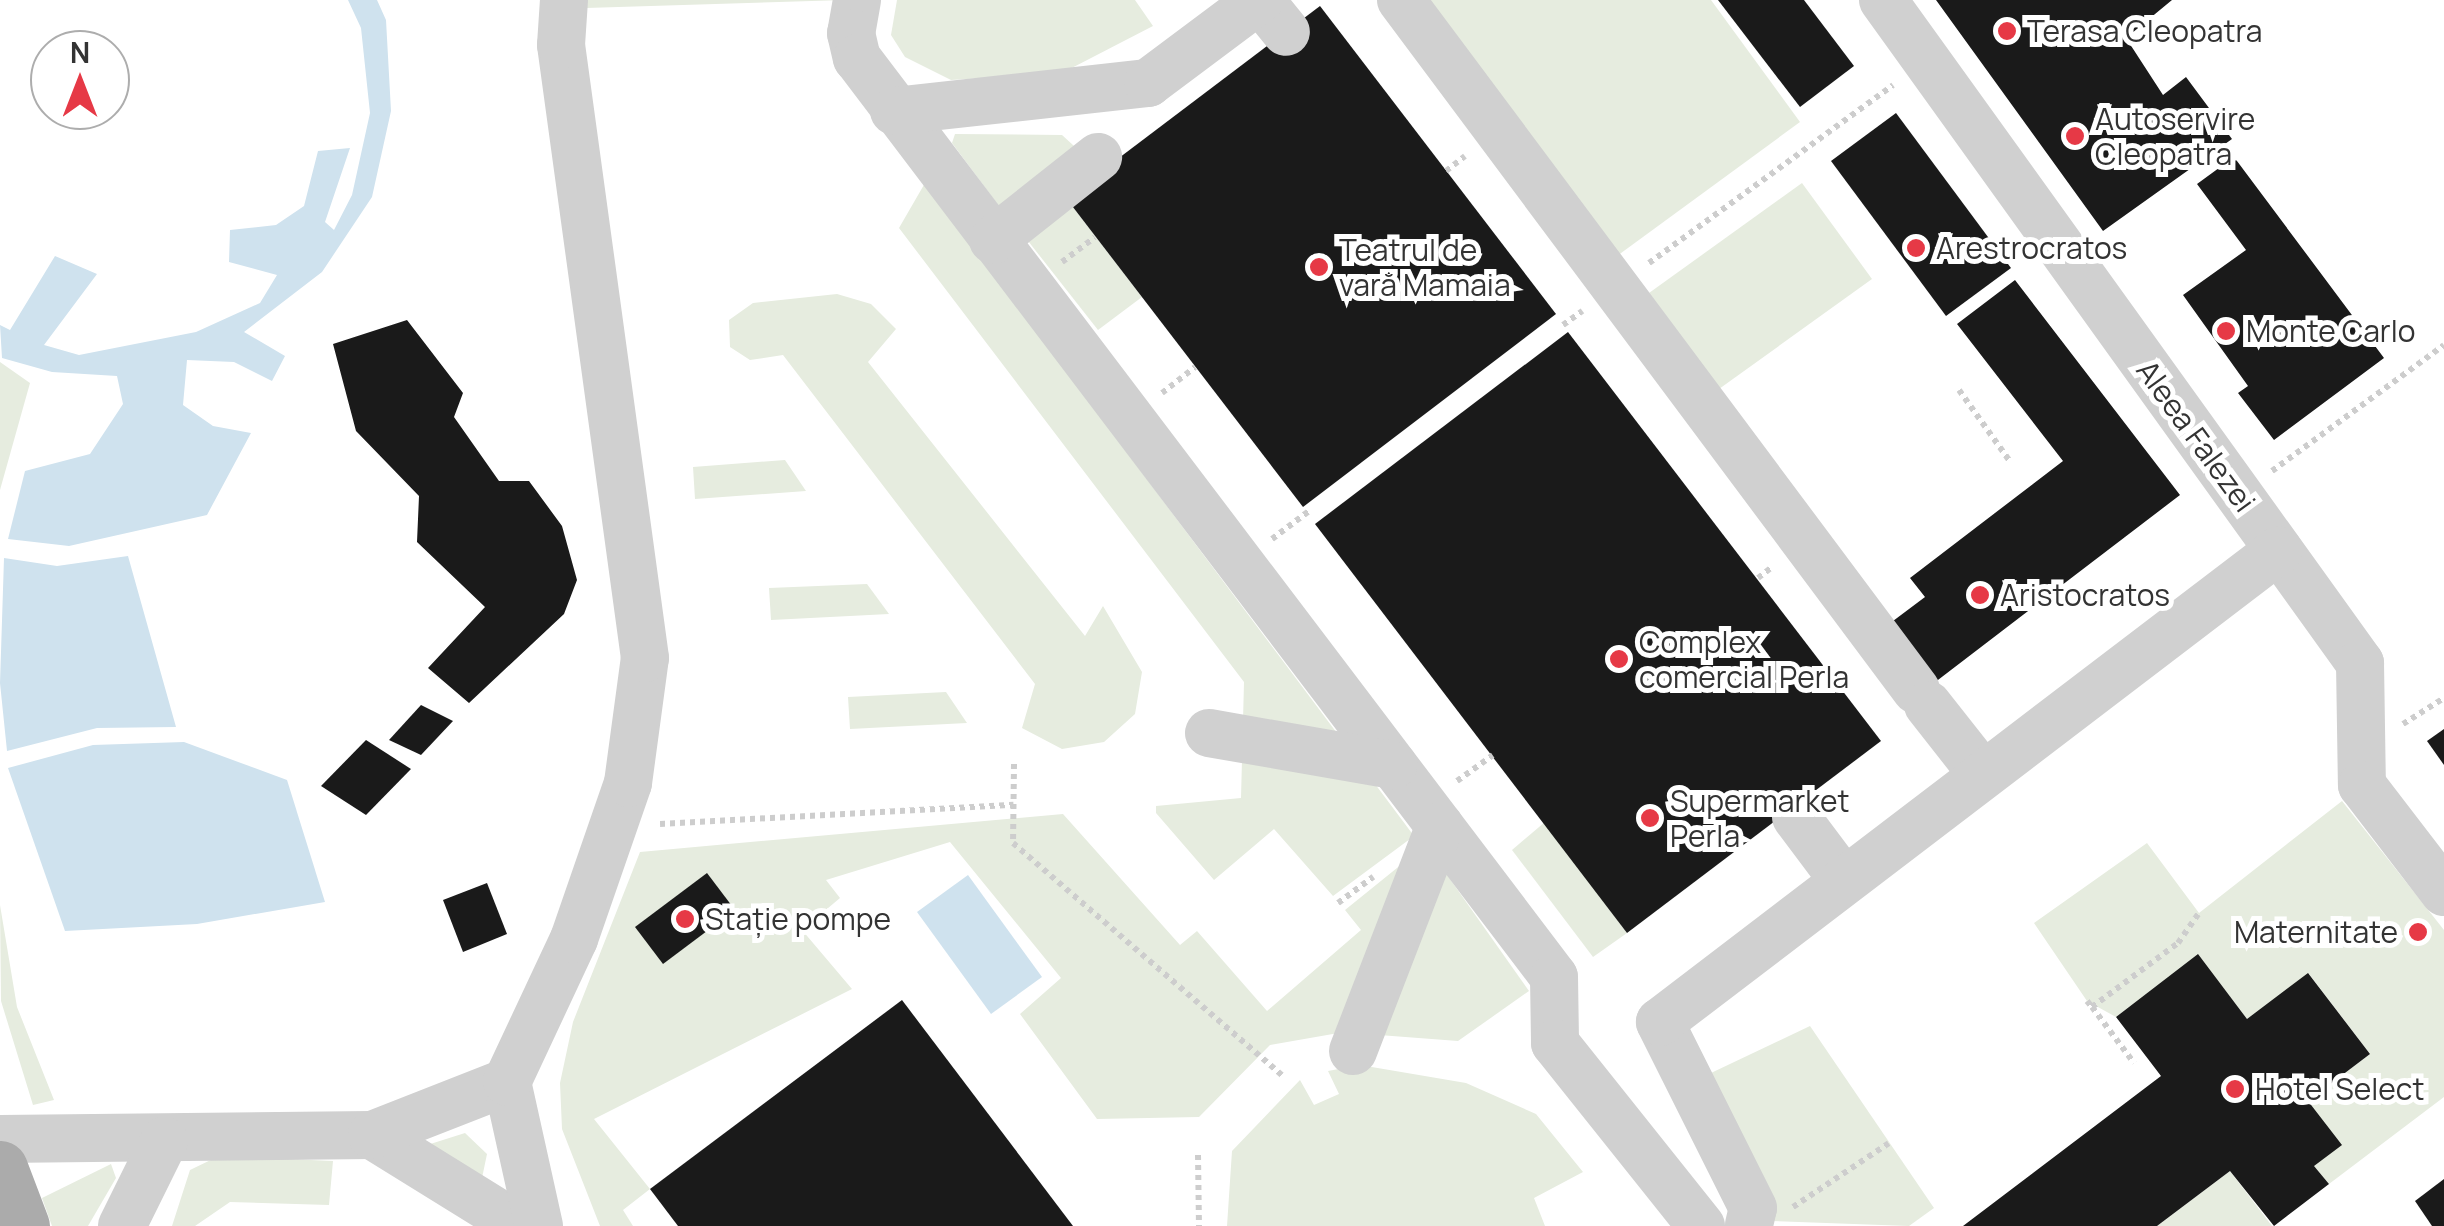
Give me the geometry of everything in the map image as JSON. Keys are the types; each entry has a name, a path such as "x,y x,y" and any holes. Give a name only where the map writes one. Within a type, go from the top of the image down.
{"main road":[{"path":"0,1168 22,1226"}],"street":[{"path":"539,1226 507,1082 574,939 628,784 645,658 561,45 564,0"},
{"path":"857,0 850,33 857,58 1554,977 1556,1043 1700,1226"},
{"path":"1400,0 1982,775"},
{"name":"Aleea Falezei","path":"1883,0 2360,663 2362,786 2444,892"},
{"path":"894,110 1148,83 1268,11"},
{"path":"993,240 1098,157"},
{"path":"1768,1218 1753,1208 1660,1022 2278,550"},
{"path":"1208,733 1392,765"},
{"path":"1796,818 1844,881"},
{"path":"1353,1051 1440,826"},
{"path":"0,1139 164,1141 372,1135 507,1082"},
{"path":"372,1135 519,1226"},
{"path":"122,1226 164,1141"}],"path":[{"path":"1634,274 1926,60"},
{"path":"1446,171 1460,159"},
{"path":"1082,247 1095,237"},
{"path":"1563,325 1580,312"},
{"path":"2239,496 2444,344"},
{"path":"1182,378 1195,367"},
{"path":"1958,390 2009,460"},
{"path":"1291,525 1310,512"},
{"path":"1758,578 1774,567"},
{"path":"1485,761 1494,755"},
{"path":"1014,764 1014,843 1282,1075"},
{"path":"614,826 1014,805"},
{"path":"2134,1063 2090,1004 2178,943 2198,914"},
{"path":"1768,1218 1890,1143"},
{"path":"1198,1155 1199,1226"}],"shaded area":[{"path":"587,0 845,0 586,8"},
{"path":"897,0 1135,0 1153,26 1062,73 951,80 905,57 891,35"},
{"path":"1428,0 1711,0 1800,122 1617,256"},
{"path":"955,134 1062,135 1085,156 1007,217 952,143"},
{"path":"925,183 1414,836 1333,896 1274,829 1214,880 1156,813 1156,806 1241,798 1244,682 899,228"},
{"path":"1802,183 1872,279 1719,389 1649,293"},
{"path":"1066,198 1142,297 1098,330 1021,232"},
{"path":"837,294 871,304 896,329 868,362 1085,636 1103,606 1142,672 1135,714 1104,742 1062,749 1022,728 1035,684 783,355 750,360 730,347 729,320 753,303"},
{"path":"0,362 30,383 0,490"},
{"path":"785,460 806,491 695,499 693,467"},
{"path":"867,584 889,614 771,620 769,588"},
{"path":"946,692 967,723 850,729 848,697"},
{"path":"2342,801 2444,930 2444,1097 2329,1184 2314,1166 2308,1101 2370,1054 2309,974 2247,1019 2198,955 2116,1017 2087,1001 2034,923 2147,843 2199,913"},
{"path":"1063,814 1180,945 1197,931 1267,1011 1361,930 1345,910 1418,851 1350,1031 1270,1045 1199,1117 1097,1119 1020,1014 1061,978 950,842 826,880 840,898 802,930 852,989 594,1119 650,1189 623,1210 633,1226 600,1226 562,1129 560,1083 573,1022 640,852"},
{"path":"1545,822 1627,933 1593,957 1512,850"},
{"path":"1440,865 1529,991 1458,1041 1379,1035"},
{"path":"0,905 17,1007 54,1100 33,1105 1,1001"},
{"path":"1810,1026 1934,1208 1909,1226 1771,1221 1711,1073"},
{"path":"1360,1065 1466,1083 1536,1114 1583,1172 1534,1198 1545,1226 1227,1226 1232,1151 1300,1080 1314,1105 1339,1094 1328,1071"},
{"path":"465,1133 487,1154 482,1178 424,1146"},
{"path":"219,1156 333,1161 329,1205 230,1202 195,1226 172,1226 190,1170"},
{"path":"111,1164 116,1178 88,1226 52,1226 42,1198"},
{"path":"2230,1171 2272,1226 2157,1226"}],"water":[{"path":"348,0 377,0 386,20 391,111 372,197 322,272 244,332 285,356 272,381 234,362 187,360 183,405 213,426 251,433 207,515 69,546 8,539 25,471 90,454 123,404 117,376 52,372 2,358 0,325 10,330 55,256 97,274 44,345 79,355 196,332 260,303 277,275 229,262 230,230 276,225 304,206 318,151 350,148 325,222 334,230 352,195 370,113 361,28"},
{"path":"128,556 176,727 97,728 7,751 0,683 4,558 57,566"},
{"path":"184,742 287,780 325,902 197,924 65,931 8,768 93,745"},
{"path":"968,875 1042,977 991,1014 917,912"}],"building":[{"path":"1718,0 1804,0 1854,66 1800,107"},
{"path":"1936,0 2172,0 2126,38 2163,95 2186,77 2232,139 2103,231"},
{"name":"Teatrul de vară Mamaia","path":"1320,6 1556,314 1303,507 1066,198"},
{"path":"1896,113 2011,268 1946,316 1831,161"},
{"path":"2234,157 2384,358 2274,440 2238,393 2248,386 2183,295 2246,250 2197,184"},
{"path":"2015,280 2180,495 1934,683 1889,624 1925,597 1910,578 2063,461 1957,324"},
{"path":"407,320 463,393 454,417 499,481 529,481 562,526 577,580 564,614 469,703 428,668 485,607 417,542 419,496 356,431 333,344"},
{"name":"Complex comercial Perla","path":"1568,332 1881,741 1627,933 1315,524"},
{"path":"421,705 453,721 421,755 389,740"},
{"path":"2444,729 2444,765 2427,741"},
{"path":"366,740 411,769 366,815 321,786"},
{"name":"Stație pompe","path":"707,873 735,910 663,964 635,927"},
{"path":"487,883 507,934 463,952 443,900"},
{"name":"Hotel Select","path":"2198,954 2247,1019 2308,973 2370,1054 2308,1101 2342,1145 2314,1166 2329,1184 2274,1226 2230,1171 2157,1226 1963,1226 2161,1076 2116,1017"},
{"path":"902,1000 1073,1226 678,1226 650,1189"},
{"path":"2444,1179 2444,1226 2432,1226 2415,1201"}],"place":[{"name":"Terasa Cleopatra","path":"2007,31"},
{"name":"Autoservire Cleopatra","path":"2075,136"},
{"name":"Arestrocratos","path":"1916,248"},
{"name":"Teatrul de vară Mamaia","path":"1319,267"},
{"name":"Monte Carlo","path":"2226,331"},
{"name":"Aristocratos","path":"1980,595"},
{"name":"Complex comercial Perla","path":"1619,659"},
{"name":"Supermarket Perla","path":"1650,818"},
{"name":"Stație pompe","path":"685,919"},
{"name":"Maternitate","path":"2418,932"},
{"name":"Hotel Select","path":"2235,1089"}]}
